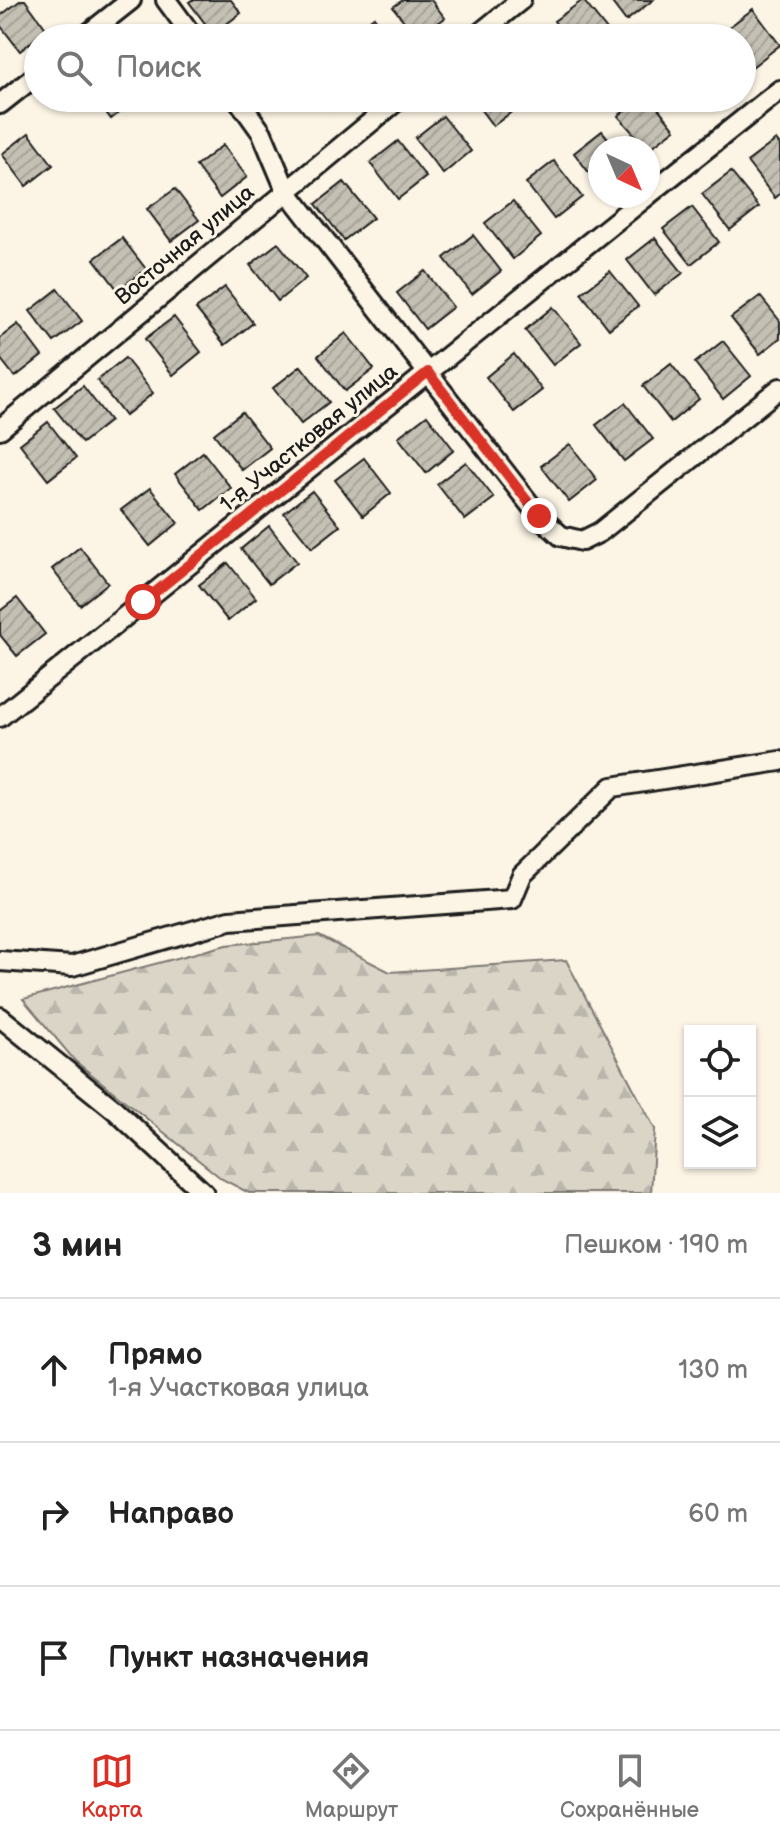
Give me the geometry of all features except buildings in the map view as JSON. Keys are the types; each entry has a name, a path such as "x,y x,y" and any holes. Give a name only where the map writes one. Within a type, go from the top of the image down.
{"street":[{"path":"101,24 131,0"},
{"path":"166,0 184,24"},
{"path":"491,24 521,0"},
{"path":"0,104 24,85"},
{"name":"1-я Участковая улица","path":"756,109 780,90"},
{"path":"247,112 262,133 286,190 539,516 561,536 582,541 600,532 780,388"},
{"name":"Восточная улица","path":"0,429 383,112"},
{"name":"1-я Участковая улица","path":"660,186 752,112"},
{"name":"1-я Участковая улица","path":"0,717 632,208"},
{"path":"0,961 72,966 230,920 512,899 522,875 612,787 780,761"},
{"path":"0,1017 115,1110 204,1193"}],"green space":[{"path":"319,936 390,972 566,960 655,1129 651,1193 249,1193 222,1179 75,1061 23,999 226,945"}],"route":[{"path":"143,602 428,372 539,516"}]}
